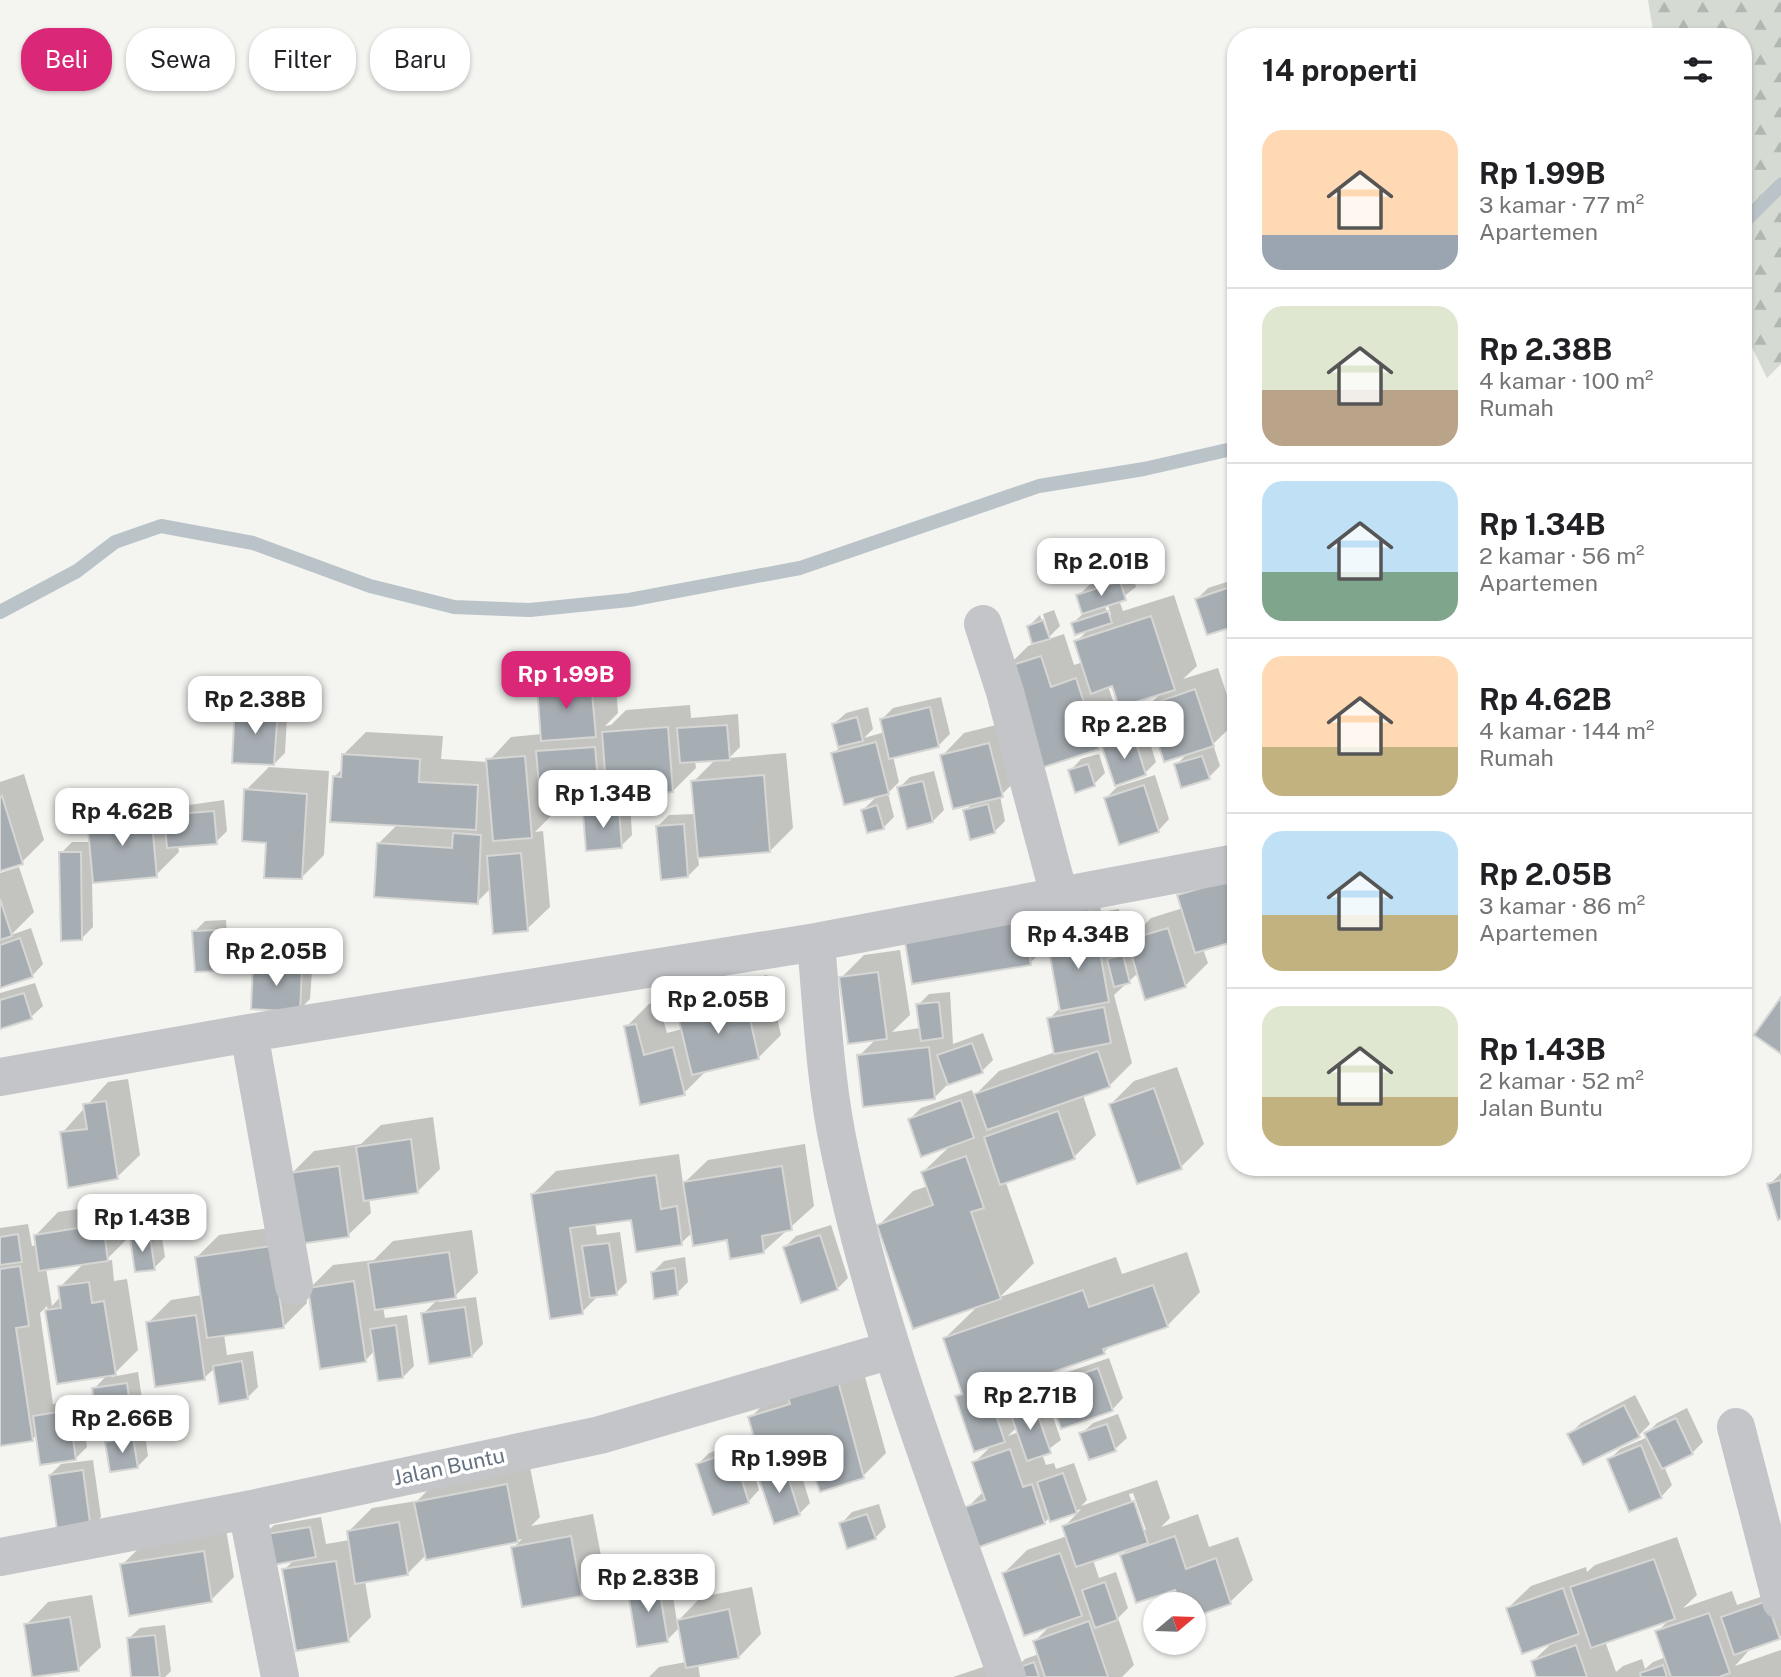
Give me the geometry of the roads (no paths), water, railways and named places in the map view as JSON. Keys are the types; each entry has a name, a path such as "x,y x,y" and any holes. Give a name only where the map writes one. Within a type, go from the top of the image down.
{"street":[{"path":"983,624 1005,692 1059,895"},
{"path":"0,1077 249,1033 816,942 1227,865"},
{"path":"816,942 828,1088 840,1154 891,1350 1007,1677"},
{"path":"249,1033 294,1286"},
{"name":"Jalan Buntu","path":"0,1557 247,1510 600,1435 891,1350"},
{"path":"1736,1427 1781,1601"},
{"path":"247,1510 280,1677"}],"waterway":[{"path":"1752,214 1781,185"},
{"path":"0,612 77,571 115,542 161,526 253,543 370,586 454,607 530,610 629,600 800,568 1039,486 1144,469 1227,450"}]}
